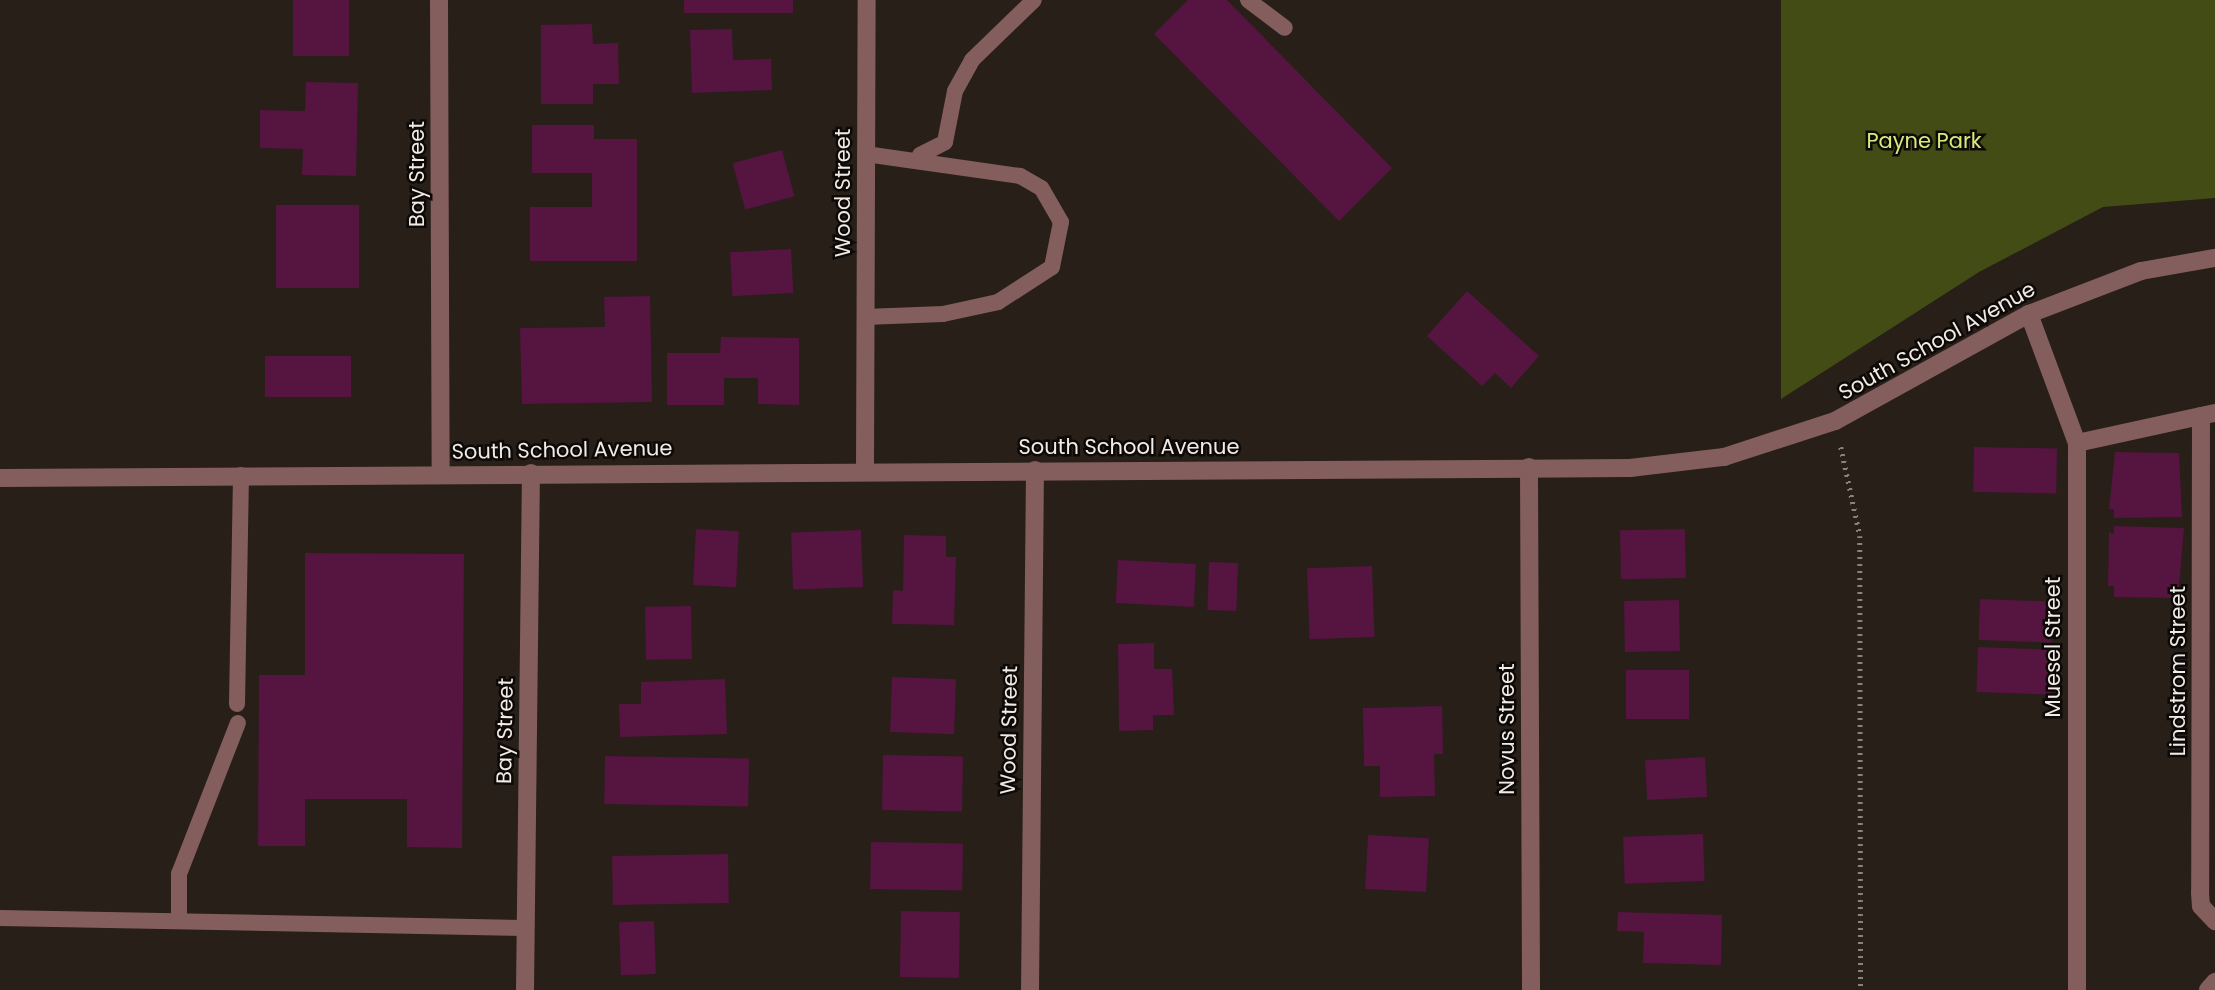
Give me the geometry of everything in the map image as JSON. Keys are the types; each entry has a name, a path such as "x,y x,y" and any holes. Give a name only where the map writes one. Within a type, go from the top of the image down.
{"street":[{"name":"Bay Street","path":"439,0 441,474"},
{"name":"Wood Street","path":"866,471 867,0"},
{"name":"South School Avenue","path":"0,478 1529,467 1684,463 1761,447 1835,422 2029,314 2141,271 2215,258"},
{"name":"Muesel Street","path":"2029,314 2077,443 2077,990"},
{"path":"2077,443 2208,414"},
{"name":"Lindstrom Street","path":"2208,414 2200,893 2201,906 2215,921"},
{"name":"Novus Street","path":"1529,467 1531,990"},
{"name":"Wood Street","path":"1030,990 1035,470"},
{"name":"Bay Street","path":"525,990 531,473"},
{"path":"2208,990 2215,982"}],"lane":[{"path":"914,157 941,148 955,91 972,60 1034,0"},
{"path":"1248,0 1285,28"},
{"path":"866,154 914,157 999,170 1041,188 1061,222 1052,267 1034,284 998,302 943,314 866,317"},
{"path":"237,704 241,475"},
{"path":"179,921 179,874 238,723"},
{"path":"0,918 526,928"}],"path":[{"path":"1835,422 1860,536 1861,990"}],"green space":[{"name":"Payne Park","path":"1781,0 2215,0 2215,198 2103,207 1979,272 1781,399"}],"building":[{"path":"293,0 349,0 349,56 293,56"},
{"path":"684,0 793,0 793,13 684,13"},
{"path":"1188,0 1227,0 1392,168 1339,221 1154,34"},
{"path":"592,24 593,44 618,43 619,84 593,84 593,104 541,104 541,25"},
{"path":"732,29 733,60 771,59 772,90 692,93 690,30"},
{"path":"306,82 358,83 356,176 302,175 303,149 260,148 260,110 305,111"},
{"path":"532,125 594,125 594,139 637,139 637,261 530,261 530,207 592,207 592,173 532,173"},
{"path":"782,150 794,196 745,210 733,163"},
{"path":"276,205 359,205 359,288 276,288"},
{"path":"791,249 793,293 732,296 730,252"},
{"path":"1467,291 1539,356 1511,388 1495,373 1482,386 1427,336"},
{"path":"650,296 652,402 522,404 520,328 605,327 604,297"},
{"path":"721,337 799,338 799,405 758,404 758,378 724,378 724,405 667,405 667,353 720,353"},
{"path":"265,356 351,356 351,397 265,397"},
{"path":"1974,447 2057,448 2056,493 1973,492"},
{"path":"2115,452 2179,453 2182,517 2114,518 2114,509 2109,509"},
{"path":"2114,526 2184,528 2178,598 2114,597 2114,586 2108,586 2109,532 2114,534"},
{"path":"696,529 739,531 736,587 693,585"},
{"path":"1685,529 1686,578 1621,579 1620,530"},
{"path":"861,530 863,587 793,589 791,532"},
{"path":"904,535 946,536 946,557 956,557 954,625 892,624 893,590 903,591"},
{"path":"305,553 464,554 462,848 407,847 407,799 305,799 305,846 258,846 259,675 305,675"},
{"path":"1118,560 1196,564 1194,607 1116,603"},
{"path":"1209,562 1238,563 1236,611 1207,610"},
{"path":"1372,566 1374,637 1310,639 1307,568"},
{"path":"1980,599 2053,602 2052,643 1979,640"},
{"path":"1679,600 1680,651 1625,652 1624,601"},
{"path":"691,606 692,659 646,660 645,607"},
{"path":"1154,643 1154,669 1172,669 1174,715 1153,715 1153,730 1119,731 1118,644"},
{"path":"1978,647 2052,650 2050,695 1976,692"},
{"path":"1626,670 1689,670 1689,719 1626,719"},
{"path":"892,677 956,679 954,734 890,732"},
{"path":"725,679 727,734 620,737 619,704 641,704 641,682"},
{"path":"1442,706 1443,754 1434,754 1435,796 1380,797 1380,766 1364,766 1363,708"},
{"path":"883,755 963,756 962,811 882,810"},
{"path":"605,756 749,759 748,807 604,804"},
{"path":"1705,757 1707,797 1647,800 1645,760"},
{"path":"1703,834 1705,881 1625,884 1623,837"},
{"path":"1368,835 1429,838 1426,892 1365,889"},
{"path":"871,842 963,844 962,891 870,889"},
{"path":"728,854 729,903 613,905 612,856"},
{"path":"901,911 960,912 959,978 900,977"},
{"path":"1618,912 1722,915 1721,965 1643,963 1644,932 1617,931"},
{"path":"654,921 656,974 621,975 619,922"}]}
